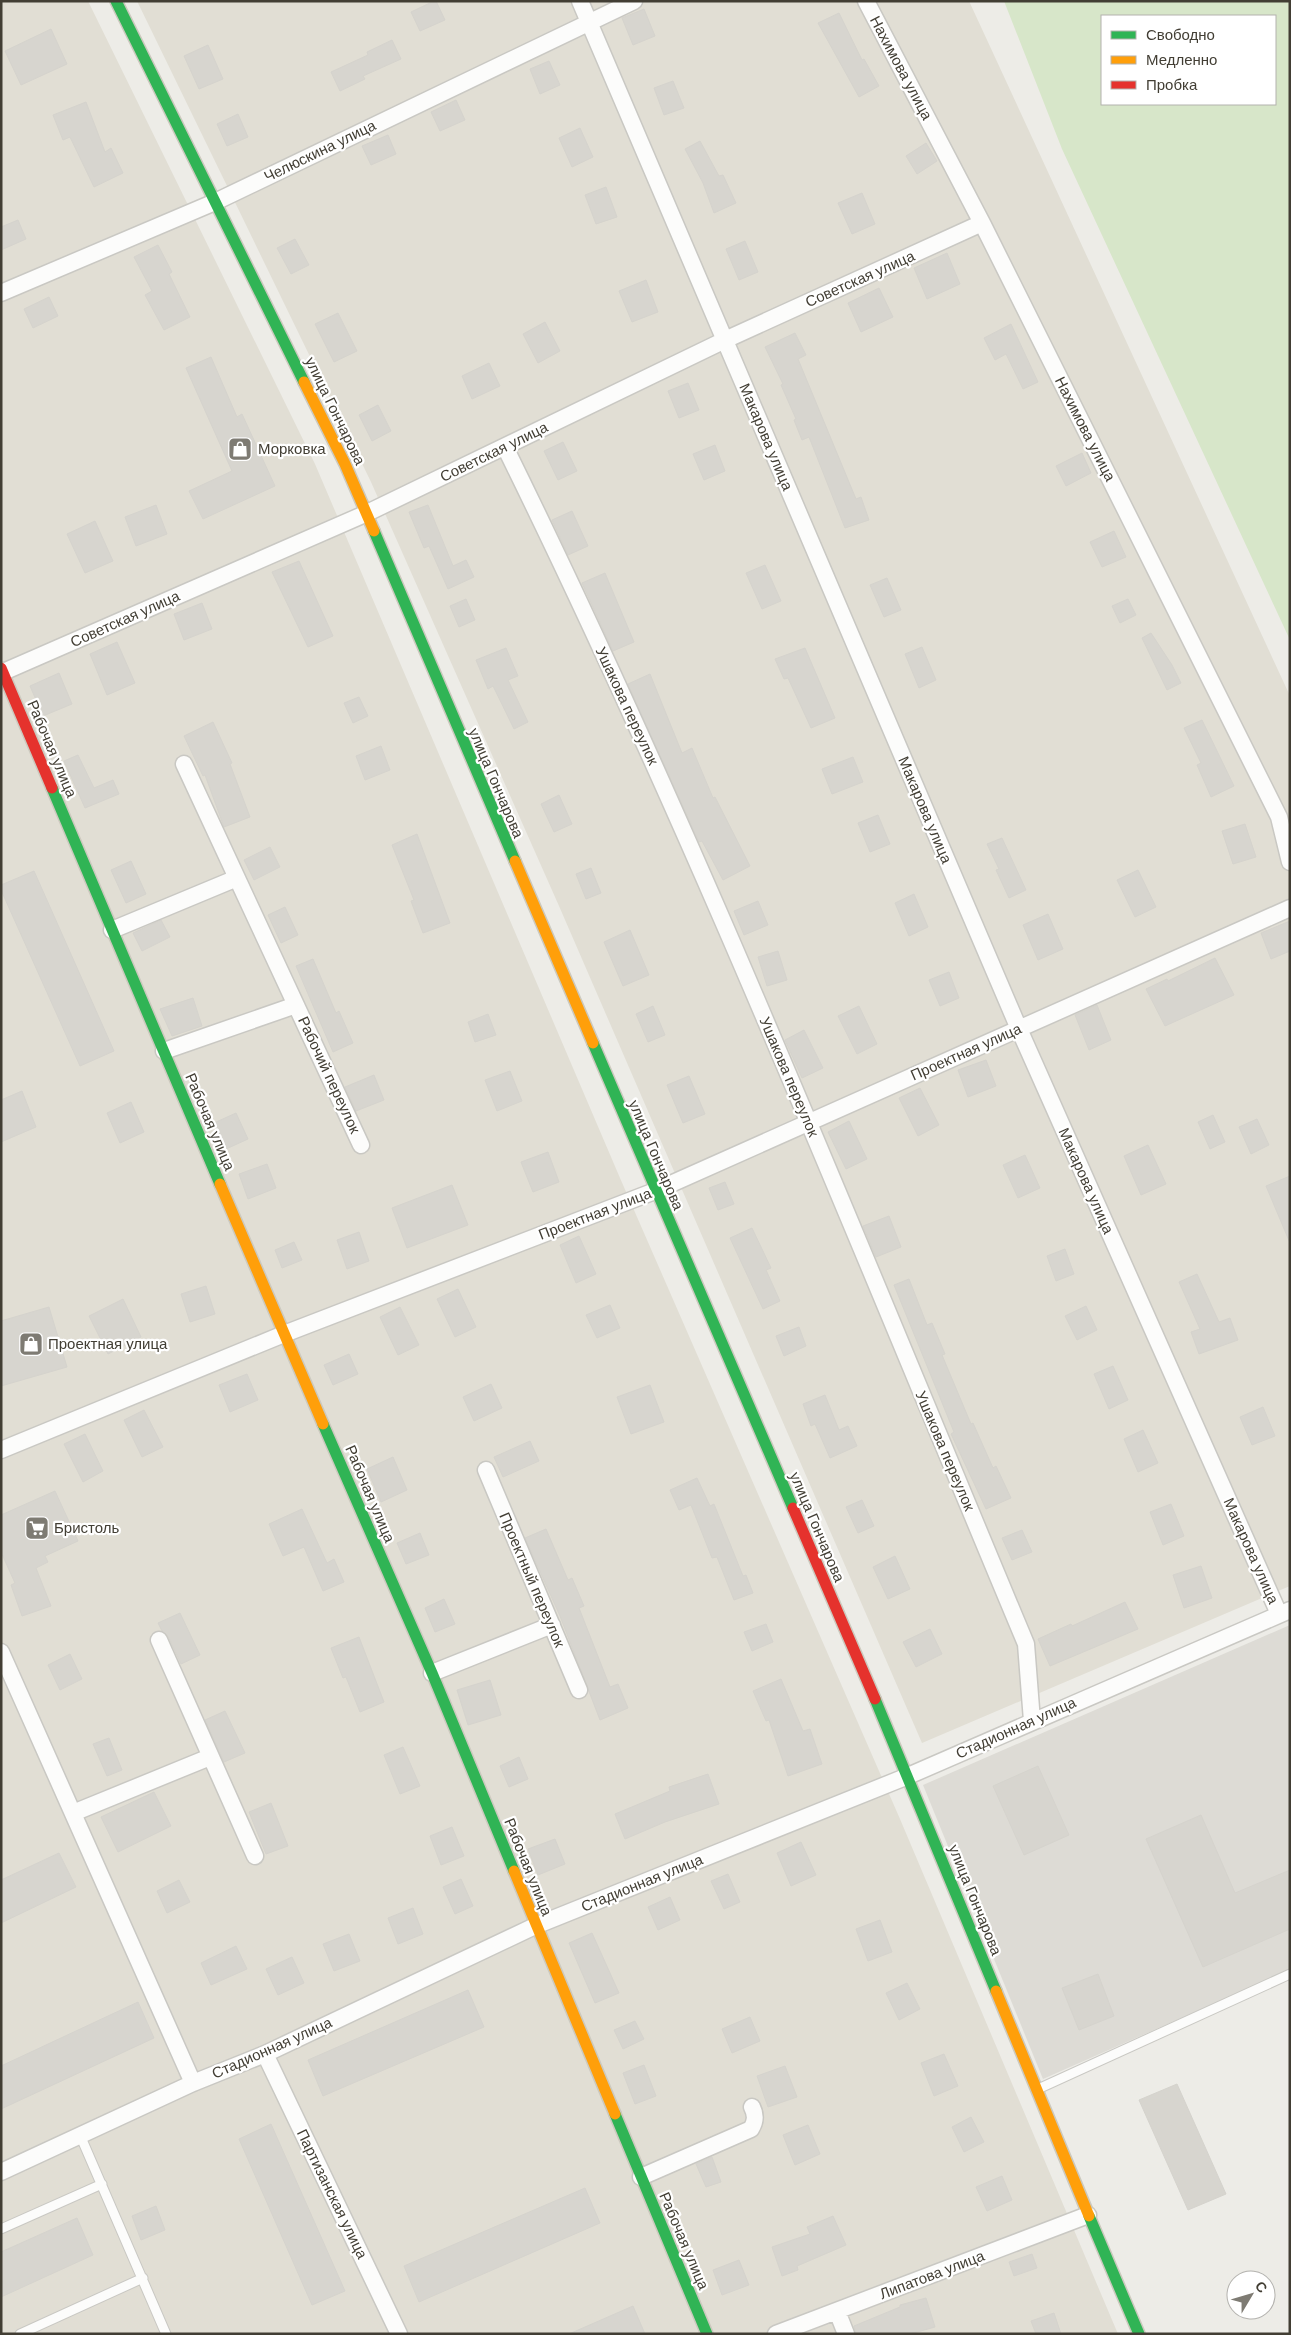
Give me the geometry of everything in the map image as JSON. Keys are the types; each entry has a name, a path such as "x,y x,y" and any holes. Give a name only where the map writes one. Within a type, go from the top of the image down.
{"street":[{"name":"улица Гончарова","path":"116,1 345,464 655,1191 908,1776 1036,2090 1139,2334"},
{"name":"Макарова улица","path":"580,1 1019,1029 1284,1612"},
{"name":"Челюскина улица","path":"1,293 215,202 634,1"},
{"name":"Нахимова улица","path":"866,1 982,223 1279,817 1290,862"},
{"name":"Советская улица","path":"2,671 365,514 725,340 982,223"},
{"name":"Ушакова переулок","path":"504,447 552,542 675,811 1026,1644 1032,1722"},
{"name":"Рабочая улица","path":"2,671 284,1334 432,1673 535,1926 707,2334"},
{"name":"Рабочий переулок","path":"184,764 361,1145"},
{"path":"112,930 237,878"},
{"name":"Проектная улица","path":"1,1450 284,1334 655,1191 1290,908"},
{"name":"Рабочий переулок","path":"164,1051 296,1005"},
{"name":"Проектный переулок","path":"486,1470 579,1690"},
{"name":"Стадионная улица","path":"1,2172 193,2083 265,2054 535,1926 908,1776 1284,1612"},
{"path":"432,1673 552,1625"},
{"path":"159,1640 254,1856"},
{"path":"1,1652 193,2083"},
{"path":"73,1813 210,1757"},
{"name":"Партизанская улица","path":"265,2054 399,2334"},
{"path":"641,2177 751,2129 755,2123 756,2114 752,2107"},
{"name":"Липатова улица","path":"776,2334 1088,2215"},
{"path":"837,2311 846,2334"}],"lane":[{"path":"1036,2090 1290,1974"},
{"path":"80,2135 166,2334"},
{"path":"1,2229 102,2184"},
{"path":"20,2334 143,2278"}],"shaded area":[{"path":"1,1 88,1 315,464 620,1178 900,1819 1118,2334 1,2334"},
{"path":"137,1 969,1 1290,696 1290,1586 922,1743 559,906 371,482"},
{"path":"1290,1625 1290,1970 1043,2079 923,1785"}],"green space":[{"path":"1004,1 1290,1 1290,640 1062,149"}],"building":[{"path":"436,1 445,20 420,31 411,12"},
{"path":"644,9 655,36 633,45 622,18"},
{"path":"839,13 862,60 864,59 879,86 859,97 818,23"},
{"path":"51,29 67,64 21,85 5,51"},
{"path":"392,40 401,59 363,76 365,79 340,91 331,72 368,55 367,52"},
{"path":"208,45 223,79 199,89 184,56"},
{"path":"549,61 560,85 540,94 530,69"},
{"path":"673,81 684,108 664,115 654,88"},
{"path":"456,100 465,120 440,131 431,112"},
{"path":"86,102 105,152 111,148 123,173 94,187 70,137 63,140 53,115"},
{"path":"238,114 248,137 227,146 217,124"},
{"path":"580,128 593,157 572,167 559,138"},
{"path":"388,135 396,154 371,165 362,146"},
{"path":"700,141 719,176 723,175 736,203 714,213 703,183 685,149"},
{"path":"926,143 937,161 917,174 906,156"},
{"path":"606,187 617,217 596,224 585,195"},
{"path":"862,193 875,224 852,234 838,203"},
{"path":"18,220 26,239 1,250 1,227"},
{"path":"295,239 309,265 291,274 277,248"},
{"path":"745,241 758,272 739,280 726,249"},
{"path":"158,245 172,272 169,274 190,317 164,330 145,295 152,291 134,257"},
{"path":"947,253 960,284 927,299 914,268"},
{"path":"646,280 658,312 632,322 619,291"},
{"path":"879,288 893,317 861,332 848,303"},
{"path":"49,297 58,316 33,328 24,309"},
{"path":"338,313 357,351 334,362 315,324"},
{"path":"545,322 560,351 538,363 523,334"},
{"path":"1011,324 1038,382 1023,389 1006,354 995,360 984,338"},
{"path":"795,333 806,355 798,359 856,499 861,497 869,520 845,528 809,437 802,440 794,420 796,419 781,385 783,384 765,347"},
{"name":"Морковка","path":"211,357 237,417 242,414 275,486 203,519 189,491 232,471 186,368"},
{"path":"489,363 500,386 472,399 462,376"},
{"path":"688,383 699,410 679,418 668,391"},
{"path":"378,405 391,431 372,441 359,415"},
{"path":"563,442 577,471 558,480 544,451"},
{"path":"715,445 725,471 704,480 693,454"},
{"path":"1082,453 1091,473 1066,486 1056,466"},
{"path":"156,505 167,534 136,546 125,517"},
{"path":"428,505 453,566 466,560 474,577 448,589 429,546 424,548 409,512"},
{"path":"572,511 588,546 568,555 552,520"},
{"path":"95,521 113,561 85,573 67,534"},
{"path":"1114,531 1126,557 1102,567 1090,542"},
{"path":"299,561 333,636 308,647 272,572"},
{"path":"765,565 781,601 762,609 746,573"},
{"path":"605,573 634,642 613,651 582,583"},
{"path":"887,578 901,610 884,617 870,585"},
{"path":"466,599 475,620 459,627 450,606"},
{"path":"1128,599 1136,615 1120,623 1112,606"},
{"path":"202,603 212,629 184,640 174,614"},
{"path":"1151,633 1172,665 1181,683 1167,690 1142,638"},
{"path":"117,642 135,683 107,695 90,654"},
{"path":"922,647 936,680 919,688 905,654"},
{"path":"506,648 518,676 508,680 528,722 514,729 493,686 488,689 476,660"},
{"path":"805,648 835,718 811,728 788,678 784,679 775,659"},
{"path":"59,673 72,704 43,716 30,686"},
{"path":"650,674 682,753 692,748 713,798 715,797 750,866 723,880 702,841 699,842 628,684"},
{"path":"359,697 368,716 353,723 344,703"},
{"path":"1202,720 1234,786 1211,797 1197,765 1201,763 1184,728"},
{"path":"213,722 232,763 230,764 250,817 224,827 205,775 203,776 184,736"},
{"path":"381,746 390,770 365,780 356,756"},
{"path":"78,755 94,788 113,780 119,794 85,808 64,761"},
{"path":"853,757 863,782 832,794 822,769"},
{"path":"559,795 572,824 554,832 541,804"},
{"path":"878,815 890,844 870,852 858,823"},
{"path":"1245,824 1256,857 1233,864 1222,831"},
{"path":"417,834 450,923 423,933 411,901 414,900 392,845"},
{"path":"1002,838 1026,890 1009,898 996,870 999,869 987,844"},
{"path":"270,847 280,867 254,880 244,860"},
{"path":"131,861 146,894 126,903 111,870"},
{"path":"591,868 601,893 586,899 576,874"},
{"path":"1138,870 1156,907 1135,917 1117,880"},
{"path":"34,871 114,1051 80,1066 1,890 1,885"},
{"path":"914,894 928,927 909,936 895,903"},
{"path":"758,901 768,925 744,935 734,911"},
{"path":"285,907 298,935 281,943 268,915"},
{"path":"1048,914 1063,949 1038,960 1023,925"},
{"path":"161,920 170,937 142,951 133,933"},
{"path":"1290,921 1290,951 1271,959 1261,933"},
{"path":"630,930 649,975 623,986 604,942"},
{"path":"778,951 787,980 767,986 758,957"},
{"path":"1215,958 1234,995 1165,1026 1146,989 1167,979 1168,981"},
{"path":"313,959 336,1013 339,1011 353,1043 333,1052 296,966"},
{"path":"949,972 959,998 940,1006 929,980"},
{"path":"193,998 202,1026 172,1036 160,1009"},
{"path":"1097,1005 1111,1040 1089,1050 1075,1015"},
{"path":"653,1006 665,1035 648,1042 636,1014"},
{"path":"859,1006 877,1044 857,1054 838,1016"},
{"path":"488,1014 496,1035 475,1042 468,1022"},
{"path":"804,1030 823,1068 802,1078 785,1040"},
{"path":"986,1060 996,1086 968,1097 958,1070"},
{"path":"510,1071 522,1101 497,1111 485,1080"},
{"path":"374,1075 384,1100 356,1111 345,1087"},
{"path":"689,1076 705,1114 683,1123 667,1085"},
{"path":"920,1088 939,1125 918,1136 899,1098"},
{"path":"22,1091 36,1127 1,1142 1,1100"},
{"path":"131,1102 144,1132 120,1143 107,1113"},
{"path":"236,1113 248,1139 226,1149 214,1123"},
{"path":"1213,1115 1225,1142 1210,1149 1198,1122"},
{"path":"1257,1119 1269,1145 1251,1154 1239,1127"},
{"path":"849,1121 867,1159 846,1169 828,1132"},
{"path":"1148,1145 1166,1184 1141,1195 1124,1156"},
{"path":"548,1152 559,1182 533,1192 521,1162"},
{"path":"1025,1155 1040,1188 1018,1198 1003,1165"},
{"path":"267,1164 276,1188 248,1199 239,1174"},
{"path":"1290,1176 1290,1243 1266,1186"},
{"path":"725,1182 734,1204 718,1210 709,1188"},
{"path":"452,1185 468,1225 407,1248 392,1208"},
{"path":"889,1216 901,1247 876,1257 863,1226"},
{"path":"752,1228 771,1268 766,1270 780,1301 763,1309 730,1238"},
{"path":"359,1232 369,1261 347,1269 337,1240"},
{"path":"579,1236 596,1274 576,1283 560,1245"},
{"path":"294,1242 302,1260 282,1268 275,1250"},
{"path":"1065,1249 1074,1274 1056,1281 1047,1256"},
{"path":"1197,1274 1219,1322 1230,1318 1238,1340 1199,1354 1191,1332 1200,1329 1179,1282"},
{"path":"909,1279 927,1325 932,1323 945,1354 942,1355 971,1424 973,1423 993,1468 996,1466 1011,1498 986,1509 951,1434 954,1432 894,1285"},
{"path":"206,1286 215,1314 190,1322 181,1294"},
{"path":"458,1289 476,1327 455,1337 437,1299"},
{"path":"123,1299 141,1337 108,1354 89,1316"},
{"path":"610,1305 620,1328 597,1338 586,1315"},
{"path":"1086,1306 1097,1330 1077,1340 1065,1316"},
{"name":"Проектная улица","path":"49,1307 67,1367 1,1386 1,1321"},
{"path":"400,1307 419,1345 398,1355 380,1317"},
{"path":"799,1327 806,1346 784,1356 776,1336"},
{"path":"349,1354 358,1374 333,1385 324,1365"},
{"path":"1113,1366 1128,1400 1109,1409 1094,1374"},
{"path":"247,1374 258,1400 230,1412 219,1385"},
{"path":"491,1384 502,1408 474,1421 463,1397"},
{"path":"650,1385 664,1422 631,1434 617,1397"},
{"path":"825,1395 839,1430 848,1426 857,1446 830,1458 815,1424 811,1426 803,1404"},
{"path":"1263,1407 1275,1436 1252,1445 1240,1417"},
{"path":"144,1410 163,1447 142,1457 124,1420"},
{"path":"1143,1430 1158,1463 1138,1472 1124,1439"},
{"path":"85,1434 103,1471 83,1482 64,1444"},
{"path":"530,1441 539,1461 503,1477 494,1457"},
{"path":"393,1457 407,1490 381,1502 367,1469"},
{"path":"697,1478 710,1506 714,1504 743,1576 746,1575 753,1593 734,1600 717,1557 712,1558 691,1505 679,1510 670,1490"},
{"name":"Бристоль","path":"55,1491 78,1541 45,1556 48,1562 36,1568 51,1606 22,1616 11,1585 15,1583 1,1552 1,1515"},
{"path":"862,1500 874,1526 858,1533 846,1507"},
{"path":"1171,1504 1184,1536 1163,1545 1150,1512"},
{"path":"302,1509 327,1563 334,1559 344,1582 323,1591 304,1547 283,1556 269,1524"},
{"path":"546,1529 568,1580 572,1578 584,1606 579,1608 610,1687 618,1684 628,1708 600,1720 560,1616 525,1538"},
{"path":"1022,1530 1032,1552 1012,1560 1002,1538"},
{"path":"420,1533 429,1555 406,1564 397,1543"},
{"path":"895,1556 910,1589 888,1599 873,1567"},
{"path":"1201,1566 1212,1598 1184,1608 1173,1575"},
{"path":"444,1599 455,1624 435,1632 425,1608"},
{"path":"1125,1602 1138,1629 1050,1666 1038,1639"},
{"path":"180,1613 200,1655 181,1664 168,1636 162,1631 158,1623"},
{"path":"766,1624 773,1642 752,1651 744,1632"},
{"path":"930,1629 942,1654 916,1667 903,1642"},
{"path":"359,1637 384,1702 360,1712 346,1677 343,1678 331,1648"},
{"path":"70,1654 82,1679 60,1690 48,1665"},
{"path":"781,1679 803,1731 810,1729 822,1764 788,1776 769,1720 766,1721 753,1691"},
{"path":"490,1680 501,1715 468,1725 457,1690"},
{"path":"225,1711 245,1753 224,1762 205,1720"},
{"path":"109,1738 122,1770 107,1776 93,1744"},
{"path":"403,1747 420,1786 400,1794 384,1755"},
{"path":"519,1757 528,1779 509,1787 500,1766"},
{"path":"1038,1766 1069,1835 1024,1855 993,1786"},
{"path":"708,1774 719,1804 665,1822 625,1839 615,1814 670,1791 669,1787"},
{"path":"154,1792 171,1826 118,1852 101,1817"},
{"path":"271,1803 288,1846 266,1854 249,1812"},
{"path":"1201,1815 1235,1893 1290,1870 1290,1929 1203,1967 1146,1839"},
{"path":"452,1827 464,1856 441,1865 430,1836"},
{"path":"555,1839 565,1864 538,1875 528,1849"},
{"path":"801,1842 816,1875 791,1886 777,1853"},
{"path":"59,1853 76,1887 1,1923 1,1880"},
{"path":"728,1874 740,1902 724,1909 711,1881"},
{"path":"461,1879 473,1906 455,1914 443,1887"},
{"path":"179,1880 190,1902 167,1913 157,1891"},
{"path":"670,1897 680,1920 658,1930 648,1907"},
{"path":"413,1908 423,1934 398,1944 388,1918"},
{"path":"880,1920 892,1952 868,1961 856,1929"},
{"path":"592,1933 619,1993 595,2003 569,1943"},
{"path":"349,1934 360,1961 334,1971 323,1944"},
{"path":"236,1946 247,1969 211,1985 201,1963"},
{"path":"292,1957 304,1983 278,1995 266,1969"},
{"path":"1098,1974 1114,2016 1079,2030 1062,1988"},
{"path":"907,1983 920,2009 899,2020 886,1993"},
{"path":"468,1990 484,2027 323,2096 308,2060"},
{"path":"138,2002 154,2038 1,2109 1,2066"},
{"path":"750,2017 760,2041 732,2053 722,2029"},
{"path":"635,2021 644,2039 623,2049 614,2030"},
{"path":"944,2054 958,2086 934,2096 921,2063"},
{"path":"644,2065 656,2096 635,2104 623,2073"},
{"path":"785,2066 797,2097 768,2107 757,2076"},
{"path":"1177,2084 1226,2194 1188,2210 1139,2100"},
{"path":"971,2117 984,2142 964,2152 952,2127"},
{"path":"271,2124 345,2291 312,2305 239,2139"},
{"path":"808,2125 820,2154 795,2165 783,2135"},
{"path":"712,2157 721,2182 706,2187 696,2164"},
{"path":"1002,2176 1012,2200 987,2211 976,2187"},
{"path":"585,2188 600,2223 419,2302 404,2266"},
{"path":"156,2206 165,2230 141,2240 132,2216"},
{"path":"833,2216 846,2245 797,2266 798,2270 782,2276 772,2247 810,2234 807,2227"},
{"path":"77,2218 93,2255 1,2297 1,2252"},
{"path":"1032,2254 1037,2268 1014,2276 1009,2262"},
{"path":"739,2260 749,2285 722,2295 713,2270"},
{"path":"926,2298 935,2327 910,2334 856,2334 854,2326 900,2307 900,2305"},
{"path":"633,2306 645,2334 569,2334"},
{"path":"1054,2313 1061,2334 1036,2334 1031,2321"}],"traffic: fast":[{"path":"116,1 304,382"},
{"path":"374,531 515,861"},
{"path":"52,788 220,1184"},
{"path":"593,1043 793,1508"},
{"path":"323,1424 432,1673 514,1871"},
{"path":"875,1699 996,1991"},
{"path":"615,2114 707,2334"},
{"path":"1089,2216 1139,2334"}],"traffic: slow":[{"path":"304,382 345,464 374,531"},
{"path":"515,861 593,1043"},
{"path":"220,1184 323,1424"},
{"path":"514,1871 615,2114"},
{"path":"996,1991 1089,2216"}],"traffic: jam":[{"path":"1,668 52,788"},
{"path":"793,1508 875,1699"}],"place":[{"name":"Морковка","path":"240,449"},
{"name":"Проектная улица","path":"31,1344"},
{"name":"Бристоль","path":"37,1528"}]}
